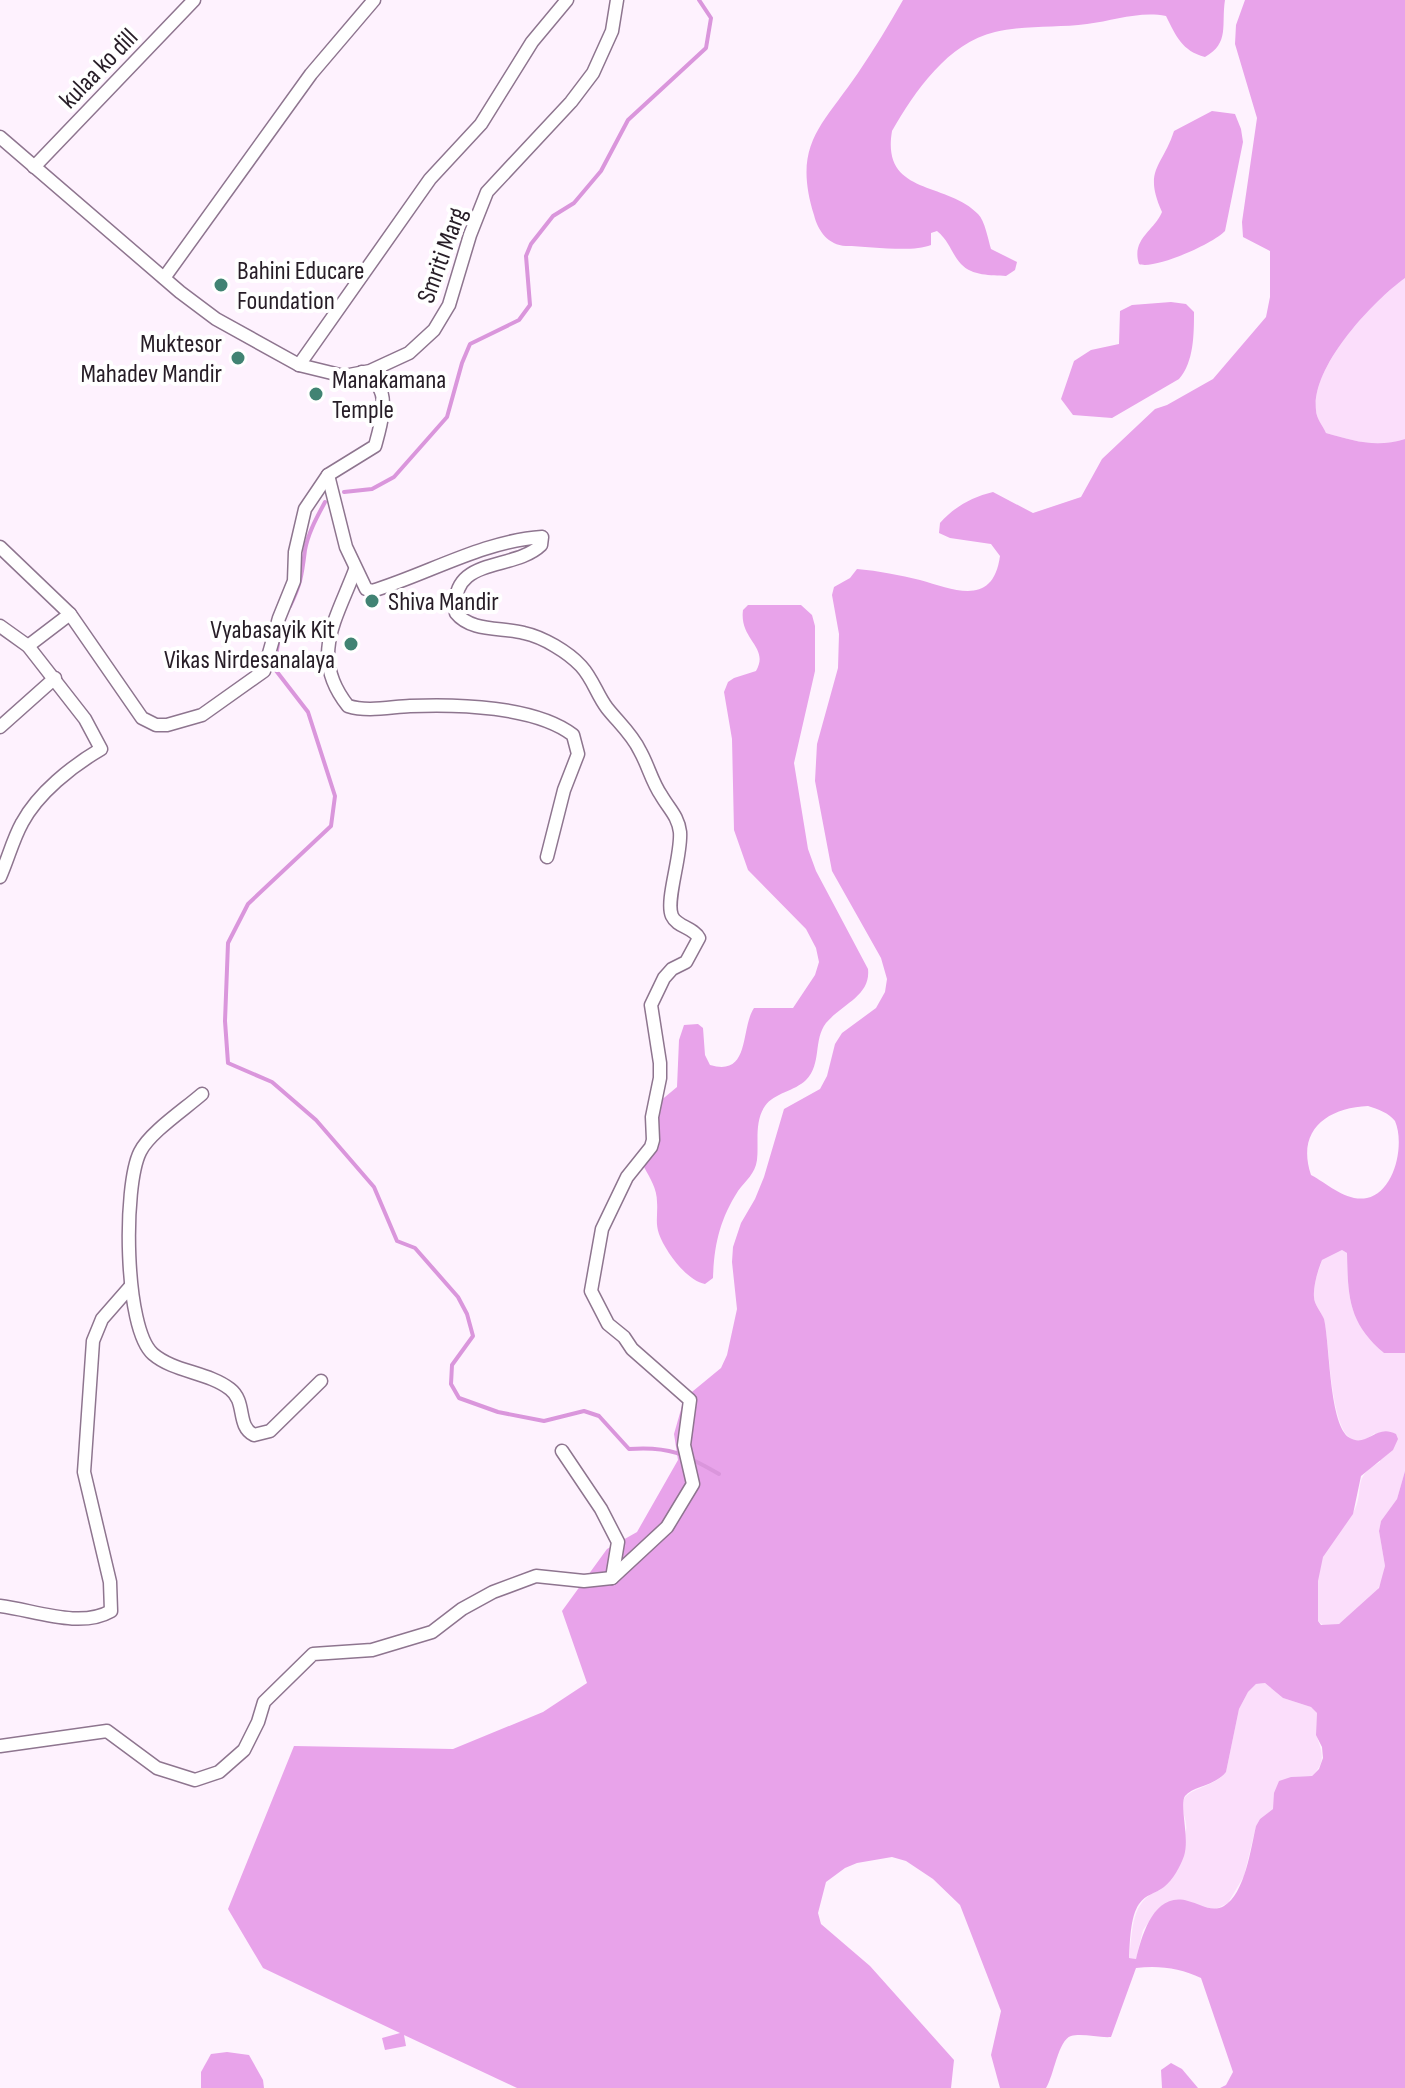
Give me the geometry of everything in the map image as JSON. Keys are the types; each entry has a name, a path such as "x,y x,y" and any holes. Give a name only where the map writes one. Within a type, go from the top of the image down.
{"street":[{"path":"164,278 311,74 374,0"},
{"path":"299,365 430,179 481,124 532,42 567,0"},
{"name":"Smriti Marg","path":"0,137 216,319 299,365 344,376 409,353 434,330 449,305 470,235 487,192 571,102 593,73 612,31 617,0"},
{"name":"kulaa ko dill","path":"34,167 189,2"},
{"path":"0,547 70,614 142,718 156,725 167,725 202,715 264,671 279,618 294,581 295,552 305,509 328,475 375,446 380,428 381,392 362,372"},
{"path":"0,1746 107,1731 157,1768 195,1780 219,1772 244,1750 264,1702 313,1654 372,1650 432,1632 462,1609 493,1592 536,1576 584,1581 612,1578 667,1527 693,1484 684,1445 690,1400 608,1324 591,1291 602,1229 627,1177 653,1140 652,1117 660,1063 651,1005 664,978 672,969 686,962 699,938 696,932 677,923 670,908 680,835 677,816 660,794 640,749 605,706 582,667 566,654 528,633 468,624 456,613 458,588 466,577 488,566 535,551 541,545 542,537 496,545 372,591 366,589 355,570 337,517 328,475"},
{"path":"355,570 327,645 328,665 348,706 508,710 542,719 573,735 578,754 564,790 547,857"},
{"path":"28,646 70,614"},
{"path":"0,626 28,646 55,678 85,719 101,749 37,801 21,824 0,877"},
{"path":"0,727 55,678"},
{"path":"202,1094 140,1152 127,1240 130,1287 147,1348 161,1359 229,1388 240,1402 247,1432 254,1435 270,1431 321,1381"},
{"path":"0,1606 70,1617 101,1616 111,1611 110,1582 84,1472 93,1341 102,1319 130,1287"},
{"path":"562,1451 601,1509 618,1542 612,1578"}],"shaded area":[{"path":"903,0 1225,0 1221,39 1213,52 1205,57 1185,47 1166,16 1136,16 1087,24 995,32 962,46 922,85 892,131 891,152 896,167 906,177 950,196 978,214 991,249 1017,262 1015,270 1006,276 982,274 965,268 937,231 931,233 931,245 923,247 846,246 829,240 816,221 808,191 807,170 814,137"},
{"path":"1245,0 1405,0 1405,278 1361,319 1333,356 1317,393 1316,410 1326,433 1375,443 1405,439 1405,1353 1384,1353 1363,1331 1352,1308 1347,1253 1342,1250 1322,1260 1314,1293 1324,1319 1334,1402 1343,1431 1356,1440 1383,1431 1396,1434 1398,1439 1393,1450 1361,1476 1353,1514 1323,1557 1318,1581 1318,1621 1321,1625 1339,1624 1379,1588 1385,1566 1379,1531 1381,1521 1397,1499 1405,1471 1405,2088 1220,2088 1226,2085 1233,2072 1201,1978 1169,1968 1153,1967 1136,1968 1111,2037 1075,2035 1067,2039 1059,2051 1046,2088 1000,2088 991,2055 1001,2011 960,1905 933,1879 906,1861 892,1857 857,1863 826,1882 818,1913 821,1924 870,1966 954,2060 951,2088 517,2088 404,2035 406,2046 385,2050 382,2038 400,2033 263,1968 228,1909 294,1746 453,1749 543,1712 587,1683 562,1611 607,1549 637,1532 678,1460 674,1434 687,1396 721,1368 727,1355 737,1309 733,1247 741,1223 764,1177 784,1109 820,1089 827,1076 835,1044 842,1033 876,1008 885,992 887,979 881,958 832,871 815,781 817,744 838,668 839,634 832,595 834,587 850,578 857,569 905,576 959,590 981,589 996,572 1000,556 991,544 950,538 939,533 940,523 945,517 964,503 993,492 1033,513 1081,497 1102,459 1155,409 1213,379 1266,317 1270,297 1270,251 1243,237 1242,222 1257,118 1235,44 1236,25","holes":["1368,1106 1395,1121 1398,1154 1385,1187 1377,1194 1359,1199 1345,1195 1311,1175 1308,1146 1318,1124 1328,1117 1340,1111","1265,1683 1283,1698 1311,1707 1317,1713 1316,1735 1323,1758 1319,1769 1312,1776 1279,1781 1273,1809 1256,1826 1242,1881 1231,1900 1215,1909 1188,1901 1166,1902 1146,1927 1136,1959 1129,1958 1136,1909 1145,1898 1170,1881 1184,1856 1183,1800 1193,1790 1226,1772 1239,1709 1248,1692 1256,1684"]},
{"path":"1212,111 1235,114 1243,142 1225,231 1183,255 1157,263 1139,264 1138,248 1162,212 1154,177 1174,131"},
{"path":"1405,278 1405,439 1375,443 1326,433 1316,410 1323,375 1361,319"},
{"path":"1186,304 1194,312 1190,356 1179,379 1112,418 1073,415 1061,399 1074,361 1091,350 1119,344 1120,311 1132,305"},
{"path":"748,605 801,605 812,615 815,626 815,671 794,763 808,849 816,871 868,969 868,978 860,993 826,1023 811,1074 765,1106 758,1126 756,1165 722,1222 713,1278 705,1284 684,1271 662,1241 657,1226 656,1193 644,1167 659,1102 677,1087 679,1040 684,1025 698,1024 703,1028 705,1055 710,1065 723,1067 732,1064 742,1049 754,1008 793,1008 815,975 819,962 806,929 748,870 734,830 732,739 724,692 728,682 756,671 759,663 757,649 743,620 743,610"},
{"path":"1342,1250 1347,1253 1352,1308 1363,1331 1384,1353 1405,1353 1405,1471 1397,1499 1381,1521 1379,1531 1385,1566 1376,1593 1339,1624 1325,1627 1318,1621 1318,1583 1323,1556 1353,1513 1365,1473 1380,1462 1375,1433 1364,1440 1352,1439 1339,1420 1324,1320 1314,1300 1322,1260"},
{"path":"1265,1683 1283,1698 1311,1707 1317,1713 1321,1763 1312,1776 1291,1777 1273,1809 1260,1819 1244,1876 1228,1903 1216,1909 1158,1909 1143,1930 1136,1959 1129,1958 1138,1909 1143,1901 1160,1890 1182,1844 1186,1826 1182,1807 1184,1799 1226,1772 1239,1709 1256,1684"},
{"path":"227,2052 249,2055 263,2080 264,2088 201,2088 201,2072 211,2054"},
{"path":"1171,2063 1182,2069 1198,2088 1162,2088 1161,2070"}],"waterway":[{"path":"344,492 372,489 394,477 447,417 470,344 519,320 530,305 526,256 531,244 553,216 574,203 601,171 628,120 706,48 711,18 699,0"},
{"path":"290,606 297,591 308,537 325,502"},
{"path":"278,644 274,668 308,712 335,796 331,826 248,904 228,943 225,1021 228,1063 272,1082 316,1120 374,1187 397,1241 415,1248 458,1297 473,1336 452,1365 451,1384 459,1398 498,1412 544,1421 584,1411 599,1416 629,1449 666,1450 719,1474"}],"place":[{"name":"Bahini Educare Foundation","path":"221,285"},
{"name":"Muktesor Mahadev Mandir","path":"238,358"},
{"name":"Manakamana Temple","path":"316,394"},
{"name":"Shiva Mandir","path":"372,601"},
{"name":"Vyabasayik Kit Vikas Nirdesanalaya","path":"351,644"}]}
